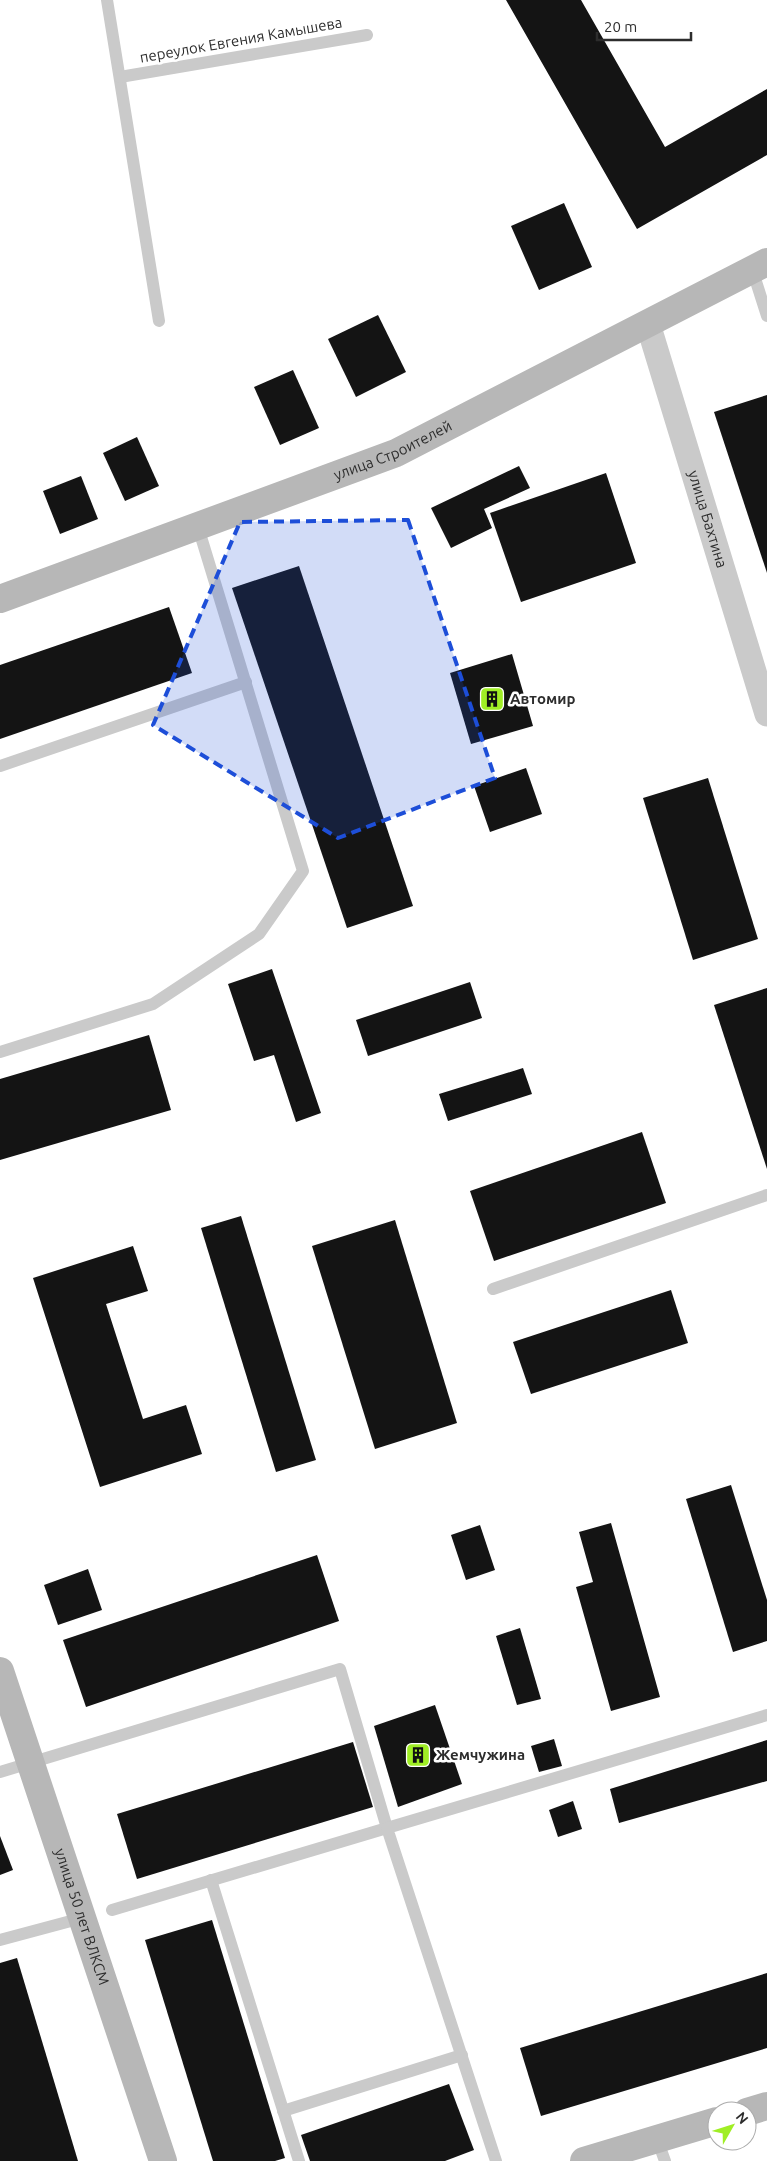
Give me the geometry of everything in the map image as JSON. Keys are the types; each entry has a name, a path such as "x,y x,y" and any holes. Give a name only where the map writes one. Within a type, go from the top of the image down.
{"main road":[{"name":"улица Строителей","path":"0,599 396,454 760,266"},
{"name":"улица 50 лет ВЛКСМ","path":"0,1671 163,2161"},
{"path":"584,2161 661,2150 707,2126"}],"street":[{"name":"улица Бахтина","path":"648,324 767,714"}],"lane":[{"path":"107,0 159,321"},
{"name":"переулок Евгения Камышева","path":"120,77 367,36"},
{"path":"760,266 767,316"},
{"path":"0,1052 153,1004 259,934 303,871 198,527"},
{"path":"0,766 246,682"},
{"path":"493,1289 767,1195"},
{"path":"0,1772 340,1669 387,1828 496,2161"},
{"path":"112,1910 767,1715"},
{"path":"211,1880 299,2161"},
{"path":"0,1940 82,1918"},
{"path":"283,2111 462,2055"}],"highlighted area":[{"path":"408,520 495,778 338,838 153,725 240,522"}],"building":[{"path":"506,0 581,0 665,147 767,89 767,155 637,229"},
{"path":"564,203 592,267 539,290 511,226"},
{"path":"378,315 406,372 356,397 328,339"},
{"path":"293,370 319,428 280,445 254,387"},
{"path":"767,395 767,573 714,412"},
{"path":"137,437 159,486 125,501 103,453"},
{"path":"519,466 530,488 484,509 492,528 451,548 431,508"},
{"path":"606,473 636,563 521,602 490,513"},
{"path":"81,476 98,519 60,534 43,491"},
{"path":"299,566 413,906 347,928 232,588"},
{"path":"169,607 192,673 0,739 0,665"},
{"name":"Автомир","path":"512,654 533,726 471,744 450,673"},
{"path":"526,768 542,814 490,832 474,786"},
{"path":"708,778 758,939 693,960 643,798"},
{"path":"272,969 321,1113 296,1122 274,1055 254,1061 228,984"},
{"path":"470,982 482,1018 368,1056 356,1020"},
{"path":"767,988 767,1169 714,1005"},
{"path":"149,1035 171,1110 0,1160 0,1079"},
{"path":"523,1068 532,1094 448,1121 439,1094"},
{"path":"642,1132 666,1203 494,1261 470,1191"},
{"path":"241,1216 316,1460 276,1472 201,1228"},
{"path":"395,1220 457,1423 375,1449 312,1246"},
{"path":"133,1246 148,1291 106,1304 143,1419 186,1405 202,1454 100,1487 33,1278"},
{"path":"671,1290 688,1343 531,1394 513,1342"},
{"path":"731,1485 767,1600 767,1641 733,1652 686,1499"},
{"path":"611,1523 660,1697 611,1711 576,1587 593,1582 579,1532"},
{"path":"480,1525 495,1570 466,1580 451,1535"},
{"path":"317,1555 339,1621 86,1707 63,1640"},
{"path":"88,1569 102,1610 58,1625 44,1585"},
{"path":"520,1628 541,1699 517,1705 496,1636"},
{"name":"Жемчужина","path":"435,1705 462,1784 398,1807 374,1726"},
{"path":"554,1739 562,1766 539,1772 531,1746"},
{"path":"767,1740 767,1781 619,1823 610,1789"},
{"path":"353,1742 373,1807 137,1879 117,1814"},
{"path":"573,1801 582,1829 558,1837 549,1810"},
{"path":"0,1836 13,1870 0,1875"},
{"path":"212,1920 285,2158 275,2161 213,2161 145,1940"},
{"path":"17,1958 78,2161 0,2161 0,1963"},
{"path":"767,1973 767,2048 541,2116 520,2048"},
{"path":"449,2084 474,2150 445,2161 310,2161 301,2135"}],"place":[{"name":"Автомир","path":"492,699"},
{"name":"Жемчужина","path":"418,1755"}]}
